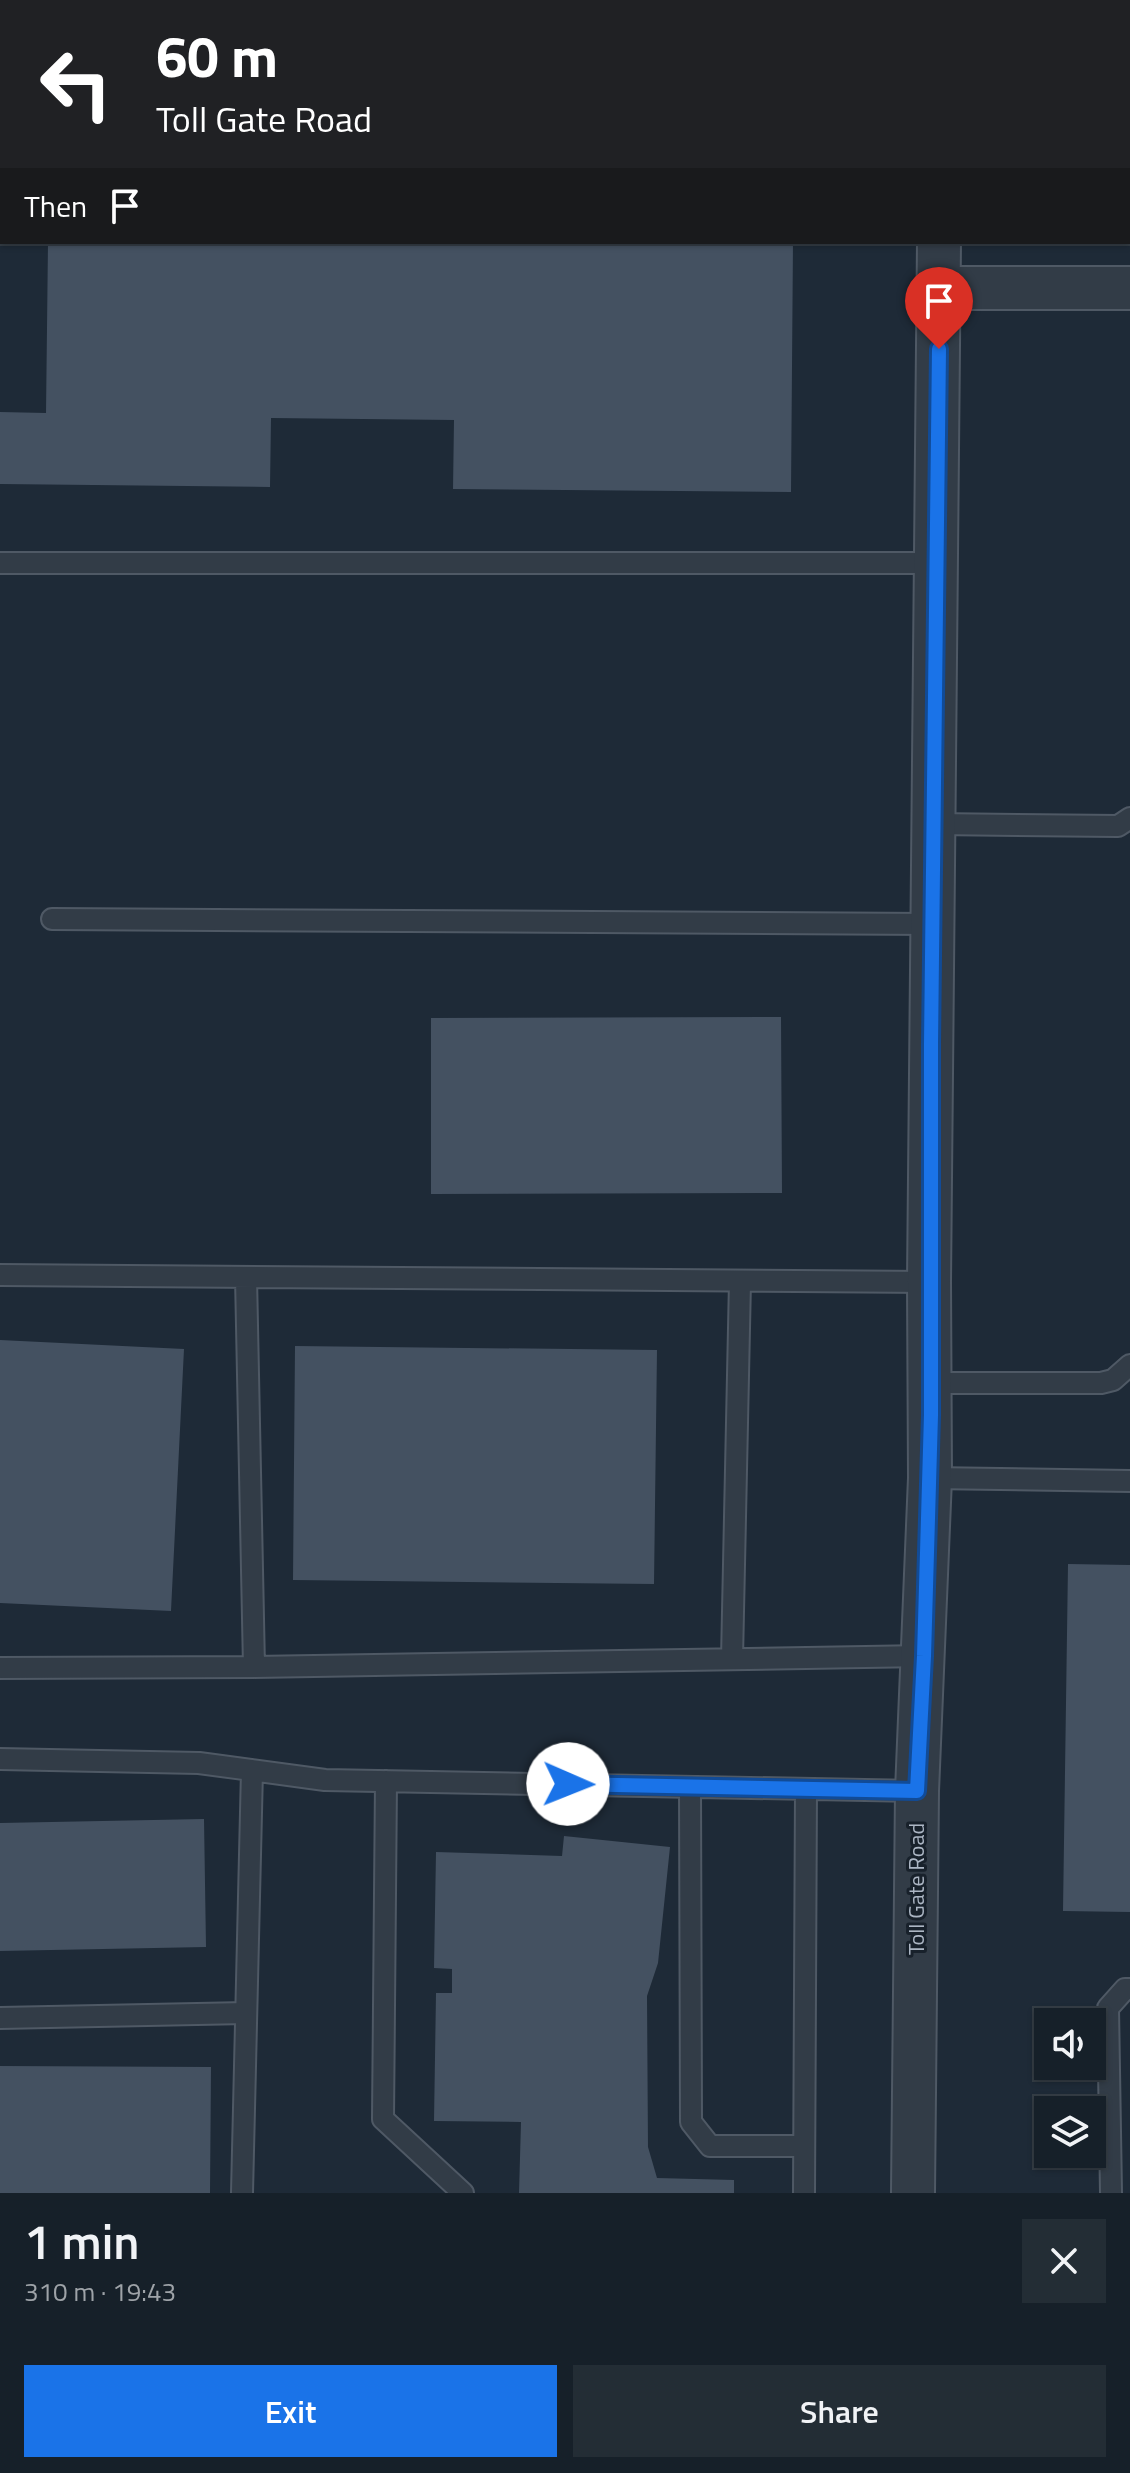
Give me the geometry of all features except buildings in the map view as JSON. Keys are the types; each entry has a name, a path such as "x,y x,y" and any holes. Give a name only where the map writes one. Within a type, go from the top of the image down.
{"street":[{"name":"Toll Gate Road","path":"913,2193 917,1791 932,1383 929,1282 939,244"},
{"path":"940,288 1130,288"}],"lane":[{"path":"0,563 936,563"},
{"path":"934,824 1118,826 1130,818"},
{"path":"52,919 932,924"},
{"path":"0,1275 929,1282"},
{"path":"246,1277 254,1667"},
{"path":"732,1659 740,1281"},
{"path":"932,1383 1101,1383 1122,1381 1130,1365"},
{"path":"930,1478 1130,1481"},
{"path":"0,1668 924,1656"},
{"path":"0,1759 199,1763 325,1780 917,1791"},
{"path":"242,2193 252,1770"},
{"path":"386,1781 383,2119 463,2193"},
{"path":"690,1787 691,2122 710,2146 804,2146"},
{"path":"804,2193 806,1789"},
{"path":"1111,2193 1108,2008 1125,1989 1130,1989"},
{"path":"0,2018 246,2013"}],"route":[{"path":"568,1784 917,1791 932,1383 929,1282 939,349"}]}
